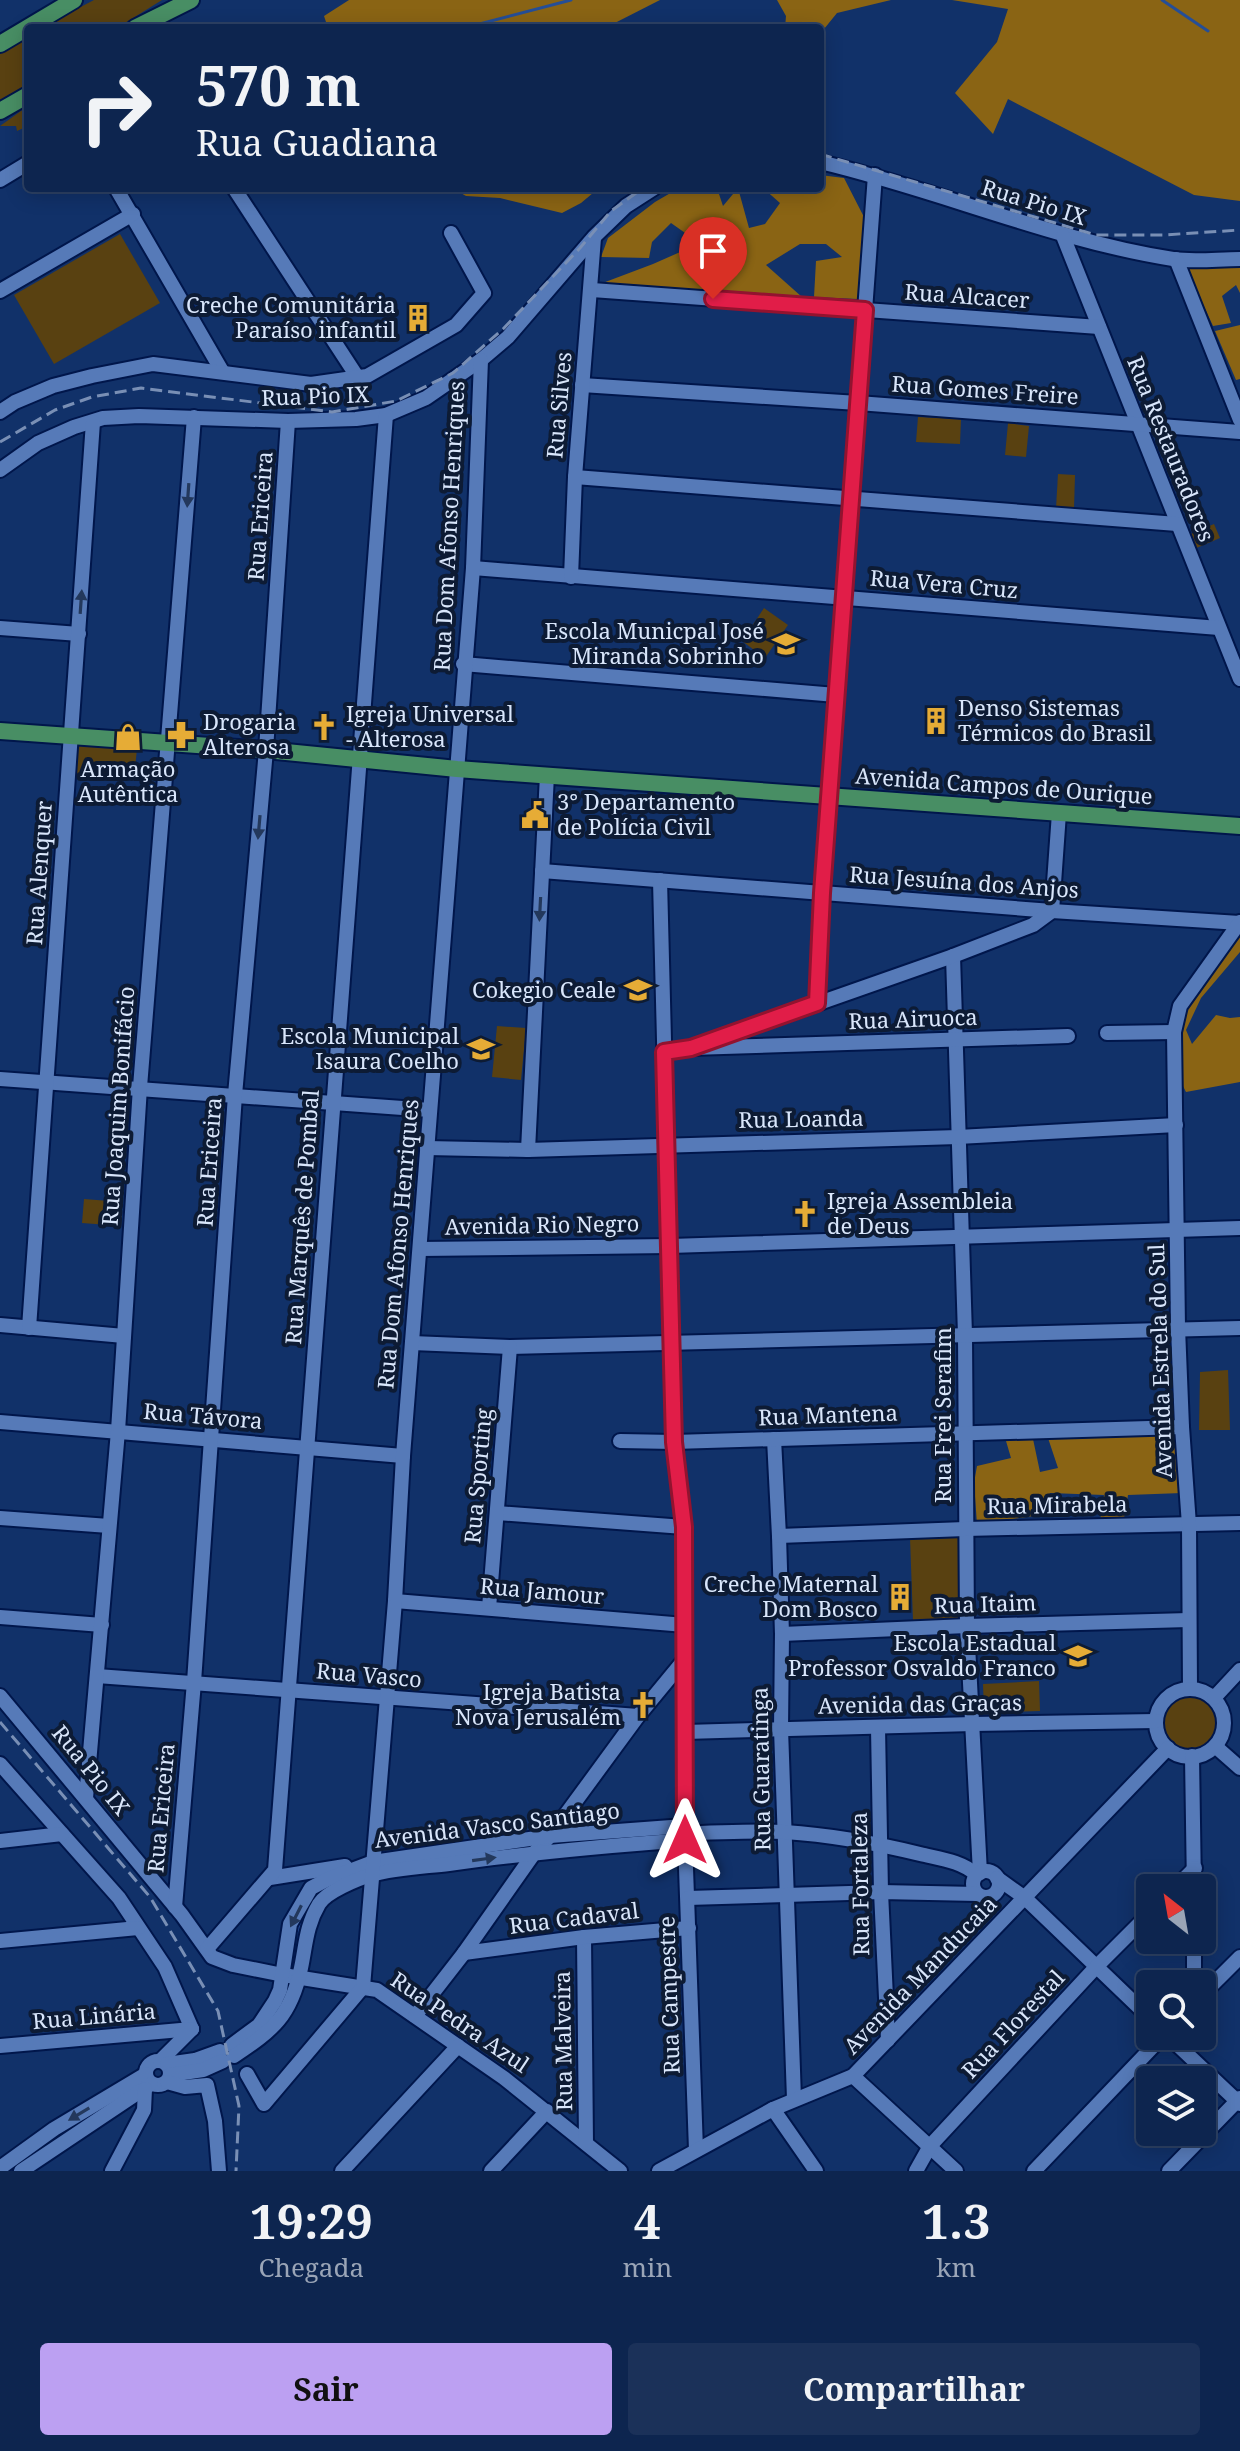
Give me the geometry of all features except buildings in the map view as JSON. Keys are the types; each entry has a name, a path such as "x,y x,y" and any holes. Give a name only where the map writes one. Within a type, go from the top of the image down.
{"main road":[{"path":"34,24 74,0"},
{"path":"140,24 169,0"},
{"path":"141,24 191,0"},
{"path":"0,44 24,30"},
{"path":"0,111 24,97"},
{"name":"Avenida Campos de Ourique","path":"0,731 266,750 457,769 1240,826"}],"street":[{"name":"Rua Pio IX","path":"824,163 875,175 1063,236 1176,259 1240,259"},
{"path":"0,180 24,165"},
{"path":"817,1003 822,893 875,175"},
{"path":"119,192 222,371"},
{"path":"237,192 358,378"},
{"name":"Rua Pio IX","path":"0,470 38,443 103,418 356,419 386,415 426,398 508,337 594,237 626,206 648,192"},
{"path":"0,291 133,214"},
{"path":"0,412 53,386 153,364 311,384 367,376 456,325 484,293 451,233"},
{"name":"Rua Restauradores","path":"1063,236 1240,679"},
{"name":"Rua Silves","path":"571,577 575,477 594,237"},
{"path":"1176,259 1240,420"},
{"name":"Rua Alcacer","path":"592,290 1099,327"},
{"name":"Rua Dom Afonso Henriques","path":"363,1987 395,1601 403,1456 463,664 473,568 481,360"},
{"name":"Rua Gomes Freire","path":"582,385 1240,432"},
{"name":"Rua Marquês de Pombal","path":"270,1878 275,1870 386,415"},
{"name":"Rua Joaquim Bonifácio","path":"86,1798 118,1431 140,1087 194,417"},
{"name":"Rua Ericeira","path":"175,1907 235,1095 266,750 288,421"},
{"name":"Rua Alenquer","path":"29,1328 93,422"},
{"path":"575,477 1177,524"},
{"name":"Rua Vera Cruz","path":"473,568 1219,628"},
{"path":"0,628 79,634"},
{"path":"463,664 836,695"},
{"path":"528,1150 547,775"},
{"path":"691,1048 1033,925 1052,911 1059,813"},
{"name":"Rua Jesuína dos Anjos","path":"542,871 1052,911 1240,922"},
{"name":"Rua Campestre","path":"660,880 674,1442 684,1527 685,1833 696,2150"},
{"path":"1107,1033 1174,1032 1180,1006 1240,922"},
{"name":"Rua Frei Serafim","path":"953,956 965,1335 967,1626 979,1874"},
{"name":"Avenida Estrela do Sul","path":"1174,1032 1178,1328 1189,1525 1190,1689"},
{"name":"Rua Airuoca","path":"664,1052 691,1048 1068,1036"},
{"path":"0,1079 430,1110"},
{"name":"Rua Loanda","path":"427,1148 528,1150 958,1137 1176,1125"},
{"name":"Avenida Rio Negro","path":"420,1249 670,1246 1240,1228"},
{"path":"0,1325 124,1336"},
{"path":"412,1343 510,1347 1240,1328"},
{"name":"Rua Sporting","path":"489,1608 510,1347"},
{"name":"Rua Távora","path":"0,1422 403,1456"},
{"name":"Rua Mantena","path":"620,1441 1182,1427"},
{"name":"Rua Guaratinga","path":"774,1439 794,2099"},
{"path":"497,1513 684,1527"},
{"path":"0,1518 109,1526"},
{"name":"Rua Mirabela","path":"779,1536 1240,1523"},
{"name":"Rua Jamour","path":"395,1601 685,1625"},
{"path":"0,1617 102,1625"},
{"name":"Rua Itaim","path":"782,1634 1189,1620"},
{"path":"415,2016 535,1852 685,1659"},
{"path":"1214,1698 1240,1670"},
{"name":"Rua Vasco","path":"97,1676 638,1716"},
{"path":"1190,1689 1203,1691 1214,1698 1232,1719 1215,1746 1208,1752 1192,1756 1168,1748 1159,1737 1156,1721 1167,1698 1190,1689"},
{"name":"Rua Pio IX","path":"0,1696 207,1949"},
{"name":"Avenida das Graças","path":"685,1732 1156,1721"},
{"name":"Rua Fortaleza","path":"878,1728 888,2040"},
{"path":"1215,1746 1240,1768"},
{"name":"Avenida Manducaia","path":"659,2171 773,2109 853,2076 1022,1896 1168,1748"},
{"path":"1192,1756 1195,1874"},
{"path":"0,1764 119,1898 165,1967 192,2029 166,2071 185,2087 207,2085 215,2121 219,2171"},
{"name":"Avenida Vasco Santiago","path":"147,2082 148,2066 166,2071 203,2070 259,2025 280,1990 290,1924 311,1888 328,1879 372,1868 550,1836 784,1832 882,1844 966,1866 979,1874"},
{"name":"Avenida Vasco Santiago","path":"227,2053 266,2035 281,2019 298,1978 306,1931 320,1900 372,1868 685,1833"},
{"path":"0,1841 62,1834"},
{"path":"207,1949 270,1878 372,1868"},
{"path":"1189,1874 1195,1868"},
{"path":"302,1873 311,1883 311,1888"},
{"path":"977,1894 973,1883 979,1874 992,1873 997,1885 1022,1896 1136,2005"},
{"path":"688,1898 881,1892 977,1894 985,1897 997,1885"},
{"name":"Rua Florestal","path":"916,2171 930,2146 1136,1927"},
{"path":"0,1941 138,1928"},
{"name":"Rua Cadaval","path":"464,1953 584,1937 689,1928"},
{"name":"Rua Malveira","path":"584,1937 586,2143"},
{"name":"Rua Pedra Azul","path":"207,1949 212,1957 233,1965 377,1990 547,2111 620,2171"},
{"path":"1216,1981 1240,1957"},
{"path":"247,2074 264,2104 363,1987"},
{"name":"Rua Linária","path":"0,2046 192,2029"},
{"path":"342,2171 458,2046"},
{"path":"1034,2171 1152,2050"},
{"path":"1169,2171 1239,2101 1182,2050"},
{"name":"Avenida Vasco Santiago","path":"0,2168 54,2129 147,2082 159,2086 166,2071"},
{"path":"853,2076 956,2171"},
{"path":"112,2171 144,2110 147,2082"},
{"name":"Avenida Vasco Santiago","path":"21,2171 147,2082"},
{"path":"773,2109 816,2171"},
{"path":"491,2171 547,2111"}],"shaded area":[{"path":"94,0 162,0 123,24 48,24"},
{"path":"349,0 660,0 613,24 327,24 324,16"},
{"path":"777,0 891,0 837,13 824,29 824,24 785,24 786,16"},
{"path":"952,0 1240,0 1240,201 1194,195 1008,99 993,134 955,93 997,42 1008,9"},
{"path":"24,36 24,89 0,104 0,51"},
{"path":"24,109 24,128 17,131 16,126 0,126"},
{"path":"824,176 844,178 866,221 858,299 814,297 816,261 842,257 826,244 800,244 766,265 802,297 600,284 687,249 688,235 671,223 652,242 649,258 601,257 608,238 672,192 718,192 723,206 735,192 739,192 749,228 765,224 780,203 768,192 824,192"},
{"path":"459,192 594,192 562,213 500,198 466,196"},
{"path":"120,234 160,303 54,364 14,295"},
{"path":"1186,267 1240,268 1240,293 1236,285 1222,296 1231,323 1213,326"},
{"path":"1240,325 1240,379 1236,380 1215,331"},
{"path":"918,417 961,419 960,444 916,442"},
{"path":"1008,423 1029,426 1026,457 1005,455"},
{"path":"1058,474 1075,475 1074,509 1056,508"},
{"path":"1214,524 1220,538 1194,549 1188,535"},
{"path":"764,608 788,625 765,658 742,641"},
{"path":"78,745 137,749 134,777 76,775"},
{"path":"1240,931 1240,952 1201,998 1186,1030 1192,1044 1216,1015 1240,1017 1240,1082 1186,1092 1179,1078 1178,1040 1185,1007"},
{"path":"497,1026 526,1028 521,1080 492,1077"},
{"path":"84,1199 122,1202 121,1226 82,1223"},
{"path":"1228,1370 1230,1430 1199,1430 1200,1372"},
{"path":"1177,1430 1182,1493 1128,1495 1124,1519 1100,1521 1104,1495 1050,1493 1040,1515 977,1524 974,1483 977,1466 1011,1458 1006,1441 1033,1439 1040,1472 1058,1468 1048,1438"},
{"path":"961,1536 964,1619 913,1621 910,1538"},
{"path":"1039,1681 1040,1711 984,1713 983,1684"},
{"path":"1190,1693 1211,1702 1220,1723 1211,1744 1190,1753 1169,1744 1160,1723 1169,1702"}],"waterway":[{"path":"479,24 571,0"},
{"path":"1162,0 1208,31"},
{"path":"557,1843 586,1841"},
{"path":"295,1936 304,1913"},
{"path":"33,2155 96,2113"}],"railway":[{"path":"824,155 1096,235 1240,230"},
{"path":"0,442 55,410 92,397 141,388 332,412 396,401 453,373 504,328 611,211 637,192"},
{"path":"0,1722 150,1897 218,2011 239,2106 236,2171"}],"place":[{"name":"Creche Comunitária Paraíso infantil","path":"418,318"},
{"name":"Escola Municpal José Miranda Sobrinho","path":"786,644"},
{"name":"Denso Sistemas Térmicos do Brasil","path":"936,721"},
{"name":"Igreja Universal - Alterosa","path":"324,727"},
{"name":"Drogaria Alterosa","path":"181,735"},
{"name":"Armação Autêntica","path":"128,737"},
{"name":"3° Departamento de Polícia Civil","path":"535,815"},
{"name":"Cokegio Ceale","path":"638,990"},
{"name":"Escola Municipal Isaura Coelho","path":"481,1049"},
{"name":"Igreja Assembleia de Deus","path":"805,1214"},
{"name":"Creche Maternal Dom Bosco","path":"900,1597"},
{"name":"Escola Estadual Professor Osvaldo Franco","path":"1078,1656"},
{"name":"Igreja Batista Nova Jerusalém","path":"643,1705"}],"route":[{"path":"685,1840 684,1527 674,1442 664,1052 691,1048 817,1003 822,893 865,310 713,299"}]}
